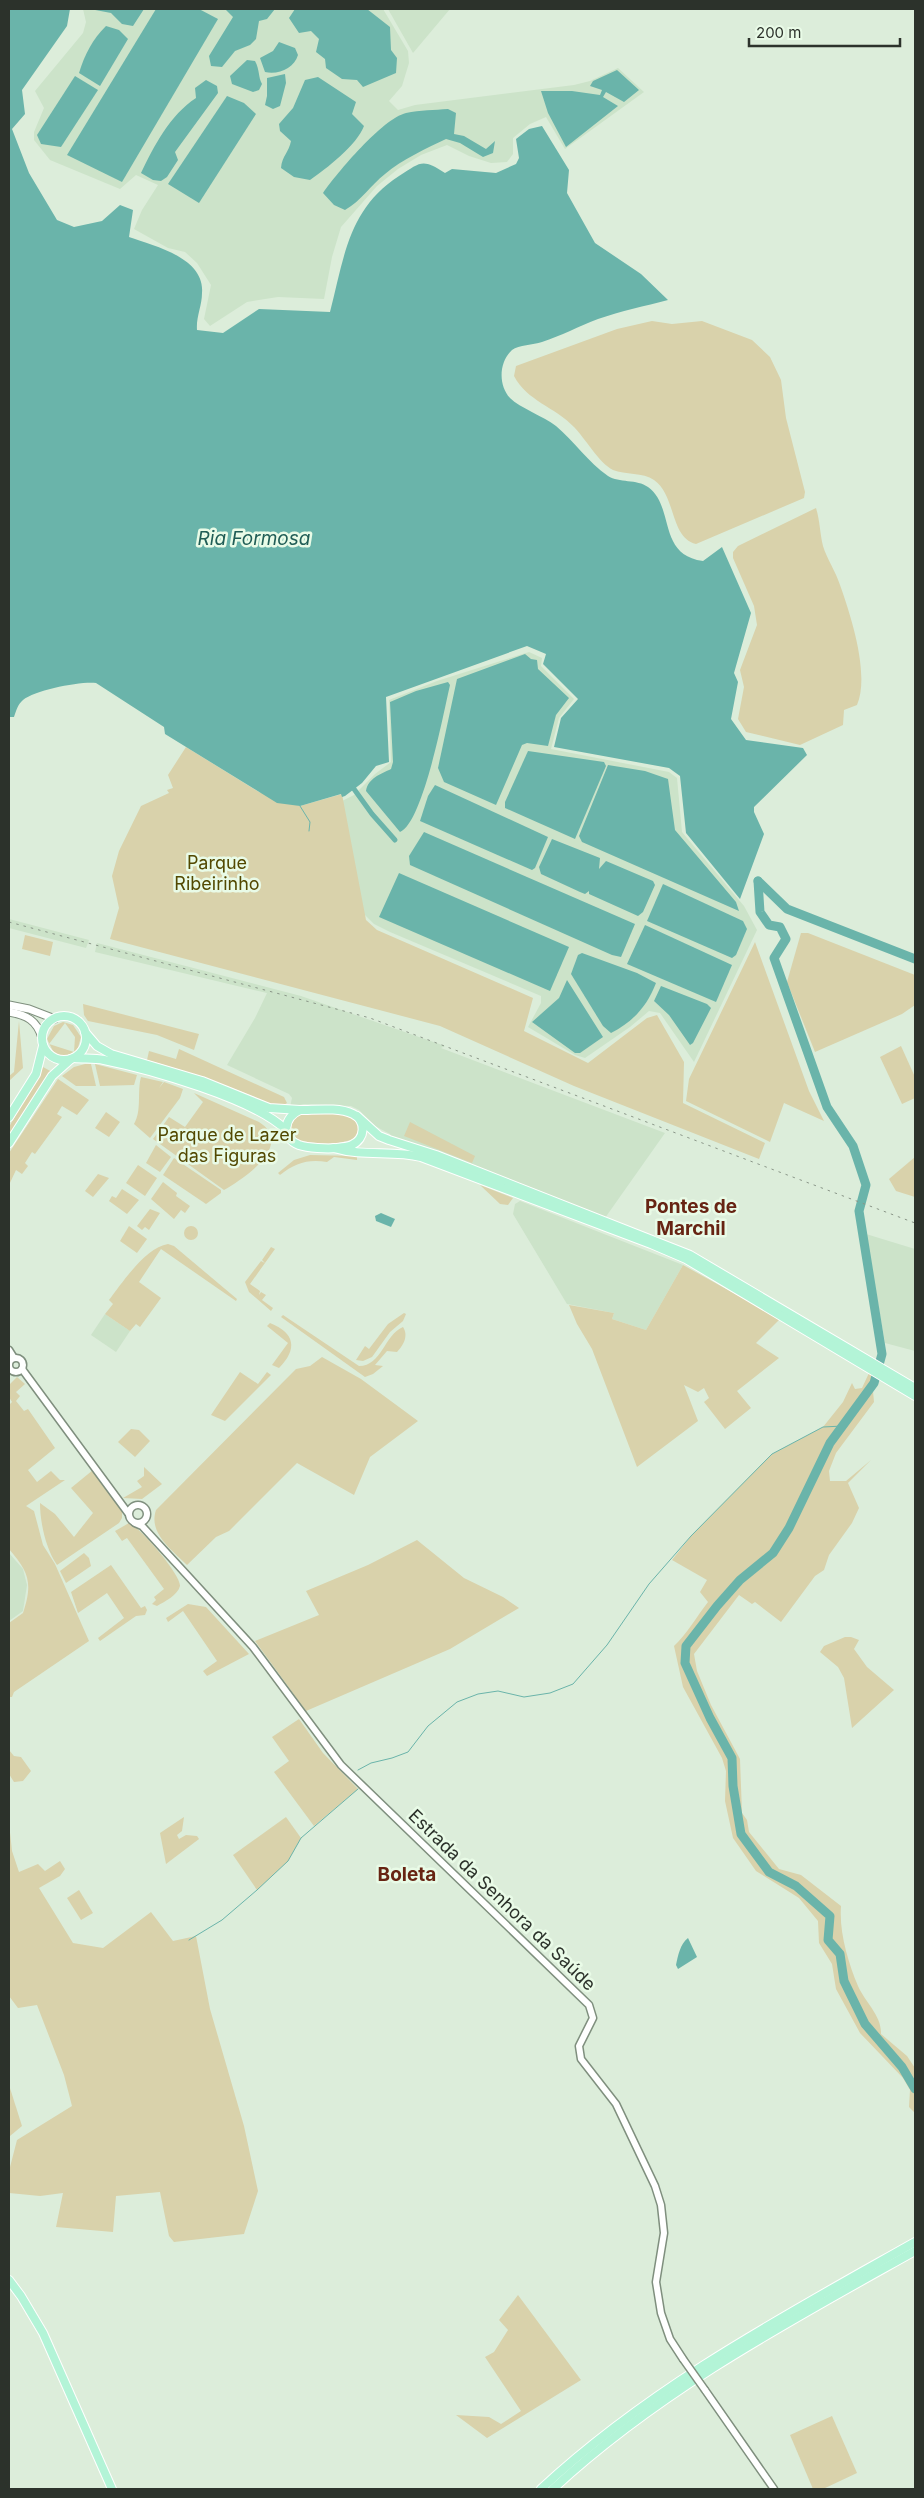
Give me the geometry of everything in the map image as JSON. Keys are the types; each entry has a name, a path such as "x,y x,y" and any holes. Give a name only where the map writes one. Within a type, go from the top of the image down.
{"main road":[{"path":"9,1005 29,1009 55,1018 73,1018 97,1046 111,1054 212,1085 269,1108 347,1112 357,1116 378,1136 430,1152 690,1255 885,1374 915,1396"},
{"path":"9,1012 30,1018 40,1030 43,1041 51,1056 64,1060 72,1058 105,1060 189,1083 270,1117 286,1130 289,1138 298,1145 334,1148 354,1153 406,1153 421,1157 651,1244 686,1259 870,1365"},
{"path":"9,1117 36,1074 46,1027 55,1018"},
{"path":"10,1141 52,1076 82,1051 85,1045 85,1032"},
{"path":"9,1125 16,1115 18,1105"},
{"path":"286,1130 288,1120 300,1110"},
{"path":"334,1148 350,1146 359,1141 363,1130 357,1116"},
{"path":"885,1374 915,1388"},
{"path":"541,2489 618,2424 694,2370 773,2321 915,2242"},
{"path":"553,2489 596,2451 689,2382 778,2328 915,2251"},
{"path":"9,2280 43,2333 112,2489"}],"street":[{"path":"9,1350 14,1358 22,1363 22,1369 70,1436 119,1498 129,1518 142,1526 161,1548"},
{"path":"14,1358 10,1362 10,1369 15,1372 22,1369"},
{"path":"119,1498 145,1508 147,1515 146,1523 161,1548"},
{"path":"128,1513 131,1508 137,1505"},
{"path":"135,1522 142,1522 147,1515"},
{"name":"Estrada da Senhora da Saúde","path":"161,1548 253,1647 341,1765 590,2005 593,2018 579,2046 581,2059 616,2104 655,2186 664,2233 656,2282 661,2313 670,2338 774,2489"}],"shaded area":[{"path":"83,9 383,9 408,51 409,63 402,86 389,101 398,110 415,105 574,85 590,81 618,68 644,92 565,149 546,117 530,124 513,138 513,154 507,162 491,163 469,156 447,145 421,155 398,169 377,186 341,227 332,257 324,299 278,297 247,302 210,326 204,319 211,285 197,263 185,252 168,248 134,229 142,210 158,185 136,175 120,189 50,160 34,140 34,132 44,108 35,91 83,33 86,22"},
{"path":"388,9 450,9 413,53"},
{"path":"529,652 542,658 541,666 574,699 559,718 551,749 669,772 677,778 682,832 744,906 757,930 694,1062 660,1013 649,1011 630,1027 585,1058 575,1055 528,1027 541,1003 541,996 390,932 374,924 361,911 328,808 354,795 375,774 391,762 389,700 437,681"},
{"path":"9,919 89,940 86,948 9,928"},
{"path":"97,943 301,996 445,1046 441,1048 665,1133 605,1218 392,1138 390,1134 375,1126 359,1110 351,1106 304,1104 290,1107 292,1098 289,1094 227,1065 255,1018 267,993 95,952"},
{"path":"520,1201 683,1265 646,1330 612,1319 614,1313 567,1304 513,1214 515,1204"},
{"path":"866,1234 915,1249 915,1351 885,1343"},
{"path":"105,1314 130,1331 116,1352 91,1335"},
{"path":"9,1553 23,1569 27,1585 23,1611 9,1621"}],"green space":[{"path":"652,321 672,324 702,321 752,340 770,357 781,380 786,418 805,492 804,498 696,544 682,534 666,495 654,480 650,477 618,472 608,467 574,427 526,392 514,376 516,366 617,329"},
{"path":"816,508 823,546 838,580 854,628 858,645 861,678 857,705 844,710 843,725 800,745 746,732 738,719 744,687 740,670 757,625 754,606 733,558 733,552 738,546"},
{"name":"Parque Ribeirinho","path":"186,747 259,792 300,806 342,794 366,920 377,930 533,998 524,1031 588,1063 647,1018 657,1015 684,1062 683,1103 765,1143 759,1159 574,1086 440,1026 110,939 119,908 112,876 119,851 141,806 169,793 167,790 173,788 168,775"},
{"path":"801,933 808,933 915,975 915,1005 902,1014 815,1052 787,982"},
{"path":"25,935 53,942 50,956 22,949"},
{"path":"755,942 809,1091 824,1121 784,1103 770,1142 686,1101 689,1079"},
{"path":"83,1004 199,1034 194,1050 157,1035 88,1021 84,1015"},
{"path":"19,1021 23,1068 9,1081 9,1076 14,1072"},
{"path":"63,1022 73,1025 81,1037 77,1051 63,1057 54,1053 50,1044 74,1052 75,1037 65,1023 49,1044 47,1039 54,1026"},
{"path":"901,1046 915,1077 915,1098 902,1104 880,1057"},
{"path":"179,1049 284,1097 287,1103 281,1105 271,1104 205,1078 147,1060 149,1051 176,1059"},
{"path":"91,1064 96,1086 76,1086 62,1076 74,1067"},
{"path":"95,1064 137,1075 134,1085 100,1086"},
{"path":"43,1067 52,1072 9,1137 9,1127"},
{"path":"141,1077 163,1082 159,1088 164,1082 183,1089 180,1098 150,1138 134,1124 139,1107"},
{"path":"58,1079 89,1100 77,1115 62,1106 57,1114 62,1117 35,1154 32,1152 25,1163 28,1166 22,1174 16,1170 9,1185 9,1153"},
{"name":"Parque de Lazer das Figuras","path":"194,1093 259,1122 269,1131 271,1141 269,1151 253,1170 224,1190 153,1139 169,1117 185,1127 203,1102"},
{"path":"106,1112 120,1122 109,1137 95,1128"},
{"path":"302,1113 349,1115 357,1121 359,1131 350,1140 342,1142 312,1143 298,1140 290,1132 290,1124 296,1115"},
{"path":"410,1122 475,1156 472,1163 404,1136"},
{"path":"156,1145 171,1157 160,1172 146,1163"},
{"path":"310,1155 357,1156 357,1160 334,1157 327,1162 314,1161 302,1163 291,1167 280,1175 278,1173 294,1160"},
{"path":"915,1157 915,1197 896,1191 889,1179"},
{"path":"174,1158 221,1190 221,1193 206,1204 163,1175"},
{"path":"138,1165 157,1178 145,1196 126,1183"},
{"path":"98,1174 109,1178 93,1197 85,1191"},
{"path":"163,1182 177,1193 176,1196 190,1206 185,1213 181,1210 174,1219 151,1199"},
{"path":"480,1185 513,1198 508,1205 500,1204"},
{"path":"122,1189 139,1200 127,1214 109,1201 112,1196 116,1198"},
{"path":"150,1209 160,1213 149,1230 145,1227 142,1230 137,1226"},
{"path":"129,1226 147,1239 137,1253 120,1241"},
{"path":"188,1226 194,1226 198,1233 194,1240 188,1240 184,1236 184,1230"},
{"path":"168,1244 174,1246 237,1299 236,1301 161,1249 139,1282 161,1298 140,1327 136,1324 130,1331 105,1314 113,1304 109,1300 143,1259 151,1252"},
{"path":"271,1247 275,1249 265,1263 262,1260"},
{"path":"261,1261 265,1263 250,1284 260,1291 259,1295 261,1292 266,1295 262,1300 273,1308 271,1311 249,1292 245,1282"},
{"path":"683,1265 780,1319 756,1343 779,1358 737,1391 751,1408 725,1429 704,1402 709,1398 704,1388 698,1392 684,1385 698,1421 637,1467 592,1349 577,1324 569,1305 614,1313 612,1319 646,1330"},
{"path":"404,1313 406,1314 403,1321 390,1332 372,1357 363,1361 356,1360 365,1346 369,1349 388,1324"},
{"path":"283,1315 359,1366 367,1365 373,1361 391,1336 403,1327 405,1337 403,1344 397,1352 387,1351 375,1365 383,1366 373,1374 365,1377 281,1317"},
{"path":"270,1323 285,1332 291,1342 289,1354 279,1368 272,1365 288,1343 267,1326"},
{"path":"322,1357 361,1379 418,1421 370,1457 354,1495 297,1463 229,1531 216,1537 187,1565 168,1547 158,1534 154,1518 156,1510 296,1369 310,1366"},
{"path":"240,1372 258,1384 267,1372 271,1375 225,1421 211,1415"},
{"path":"869,1373 879,1380 873,1391 874,1402 836,1453 829,1471 830,1481 846,1481 871,1460 848,1483 859,1508 852,1523 829,1555 824,1570 815,1576 781,1622 755,1602 752,1604 739,1595 694,1654 697,1671 711,1705 740,1759 742,1813 747,1820 749,1832 779,1869 801,1875 841,1906 841,1926 845,1947 858,1986 879,2021 881,2034 907,2056 915,2068 915,2113 909,2107 910,2090 903,2078 860,2033 836,1989 832,1964 819,1943 818,1921 799,1898 756,1871 733,1838 725,1801 726,1771 722,1758 683,1687 674,1646 708,1602 700,1592 707,1580 672,1560 691,1536 772,1454 823,1427 843,1402 852,1383 855,1389 862,1388"},
{"path":"17,1377 25,1384 16,1392 20,1396 16,1401 24,1411 28,1409 55,1448 28,1470 37,1482 51,1471 60,1480 65,1480 26,1506 34,1511 43,1545 55,1564 89,1641 14,1692 12,1697 9,1697 9,1623 23,1613 28,1594 25,1571 9,1549 9,1405 12,1402 9,1397 9,1385"},
{"path":"131,1429 139,1430 150,1441 135,1457 118,1442"},
{"path":"144,1467 162,1484 142,1499 123,1498 142,1487 137,1481 144,1476"},
{"path":"93,1470 122,1510 122,1518 119,1523 57,1565 44,1536 40,1503 55,1514 74,1537 93,1513 71,1488"},
{"path":"129,1523 142,1533 159,1552 179,1580 180,1586 177,1592 157,1606 152,1604 156,1600 154,1597 164,1589 127,1538 122,1541 115,1531"},
{"path":"417,1540 464,1578 503,1597 519,1608 450,1649 306,1711 255,1641 319,1615 306,1591 368,1565"},
{"path":"84,1553 89,1558 91,1566 66,1583 60,1571"},
{"path":"111,1565 141,1608 145,1606 147,1610 145,1615 136,1616 100,1641 98,1638 124,1618 107,1593 78,1613 71,1592"},
{"path":"188,1604 206,1607 249,1654 207,1676 203,1671 217,1661 183,1611 168,1622 166,1618"},
{"path":"845,1637 859,1640 854,1649 867,1667 894,1690 852,1728 844,1678 838,1667 820,1652 824,1646"},
{"path":"299,1719 323,1753 358,1789 314,1826 274,1772 289,1761 272,1737"},
{"path":"9,1750 14,1756 21,1757 31,1771 23,1781 14,1782 9,1774"},
{"path":"184,1817 182,1831 177,1835 179,1839 186,1835 197,1836 199,1839 166,1864 160,1833"},
{"path":"286,1817 301,1838 288,1861 257,1890 233,1855"},
{"path":"9,1823 12,1851 19,1872 38,1864 45,1871 60,1861 65,1869 60,1876 39,1888 73,1943 103,1948 151,1912 173,1941 196,1936 210,2009 244,2126 258,2191 244,2234 174,2242 169,2236 160,2192 116,2196 113,2232 56,2227 63,2193 40,2196 9,2193 9,2171 17,2140 72,2106 64,2075 37,2005 18,2008 9,1996"},
{"path":"79,1890 93,1913 81,1920 67,1898"},
{"path":"9,2085 22,2126 10,2136 9,2134"},
{"path":"518,2295 581,2380 487,2438 456,2415 489,2417 501,2424 521,2411 485,2357 494,2352 508,2330 499,2320"},
{"path":"832,2416 857,2473 823,2489 813,2489 790,2435"}],"water":[{"name":"Ria Formosa","path":"9,9 70,9 67,26 22,90 25,114 12,129 29,173 57,220 74,227 102,221 120,205 133,210 129,237 176,255 196,271 201,281 202,293 197,330 223,333 259,309 330,312 345,254 358,219 382,189 406,171 422,164 431,165 445,173 452,169 496,173 516,164 519,158 516,139 529,129 542,126 569,170 567,193 595,243 641,274 668,300 607,316 549,340 515,348 508,355 502,367 503,387 510,398 556,426 608,476 648,487 656,495 662,506 668,529 679,550 689,557 703,561 722,547 751,613 734,673 738,682 731,719 746,740 803,748 807,755 754,807 754,812 764,834 740,899 686,833 680,776 669,768 554,747 561,718 578,699 543,664 546,654 527,646 386,697 389,762 376,766 362,783 345,796 342,797 341,794 300,806 277,803 165,734 164,727 96,683 69,685 29,696 18,706 14,717 9,717"},
{"path":"90,9 144,9 133,26 122,24 111,13"},
{"path":"156,9 199,9 218,19 122,182 67,155"},
{"path":"225,9 275,9 267,19 259,21 256,39 250,45 235,51 222,67 211,66 209,56 233,17"},
{"path":"295,9 367,9 390,27 391,50 397,58 396,73 363,87 357,80 342,79 326,68 325,59 316,52 319,39 311,31 299,33 289,18"},
{"path":"106,26 119,30 128,39 100,86 79,73 90,48"},
{"path":"279,42 295,48 298,55 296,60 285,70 265,72 260,58 273,51"},
{"path":"247,60 255,61 262,84 259,90 253,92 232,84 230,76"},
{"path":"617,70 639,90 624,102 606,92 603,97 618,106 566,147 548,113 541,91 572,91 600,95 602,90 590,86 593,81"},
{"path":"285,74 286,83 280,106 273,109 265,105 267,78"},
{"path":"75,76 98,90 61,147 41,144 37,135"},
{"path":"318,77 356,102 352,114 364,126 348,149 310,180 294,177 281,168 291,141 280,131 279,124 293,108 305,80"},
{"path":"206,80 217,86 218,93 175,152 178,160 167,177 161,181 153,180 141,173 151,152 164,132 178,113 196,98 195,88"},
{"path":"227,96 244,103 256,114 199,203 168,184"},
{"path":"448,109 456,113 454,134 464,136 486,149 495,141 493,153 483,157 460,143 446,139 399,164 380,178 356,202 345,210 334,205 323,193 361,147 396,117 411,112"},
{"path":"525,654 531,659 537,660 538,669 569,698 556,715 548,746 527,743 522,745 496,805 444,782 438,768 457,679"},
{"path":"448,682 450,685 443,718 424,788 417,809 409,824 400,832 366,791 372,780 391,769 393,762 390,702 416,691"},
{"path":"528,751 604,762 606,766 575,839 505,808 505,802"},
{"path":"608,765 645,771 668,779 675,830 736,902 739,911 582,842 579,836"},
{"path":"435,785 548,837 535,868 532,870 420,821 428,796"},
{"path":"424,832 635,924 621,957 612,955 410,865 409,856"},
{"path":"552,839 600,858 599,869 606,861 653,881 655,885 643,912 638,916 589,894 589,891 585,894 541,874 539,867"},
{"path":"399,873 569,947 550,991 379,917"},
{"path":"663,884 743,921 747,929 736,955 732,958 647,921"},
{"path":"645,925 732,965 716,1002 627,964"},
{"path":"582,953 637,973 656,983 639,1012 611,1033 603,1026 571,974 578,955"},
{"path":"567,980 603,1037 580,1053 575,1053 532,1022 559,998"},
{"path":"661,986 707,1004 711,1008 693,1043 690,1045 669,1015 654,1001"},
{"path":"381,1213 395,1219 391,1227 376,1221 375,1216"},
{"path":"688,1938 697,1957 678,1969 676,1965 680,1950"}],"waterway":[{"path":"354,789 372,814 395,840"},
{"path":"300,806 310,822 309,831"},
{"path":"758,881 760,912 769,925 780,927 786,939 774,958 827,1107 853,1146 866,1185 859,1211 882,1354 874,1383 830,1443 789,1528 773,1553 740,1580 686,1646 685,1663 710,1718 732,1758 733,1786 741,1834 769,1872 796,1886 830,1916 828,1940 840,1954 844,1981 865,2024 902,2067 915,2089"},
{"path":"758,881 787,909 915,959"},
{"path":"358,1770 371,1763 408,1752 428,1726 457,1702 478,1694 498,1691 524,1697 550,1693 573,1684 607,1645 649,1584 691,1536 772,1454 823,1427 843,1426"},
{"path":"189,1940 222,1920 257,1890 288,1861 301,1838 358,1789"}],"railway":[{"path":"9,922 370,1018 915,1223"}],"district":[{"name":"Pontes de Marchil","path":"691,1217"},
{"name":"Boleta","path":"407,1874"}]}
